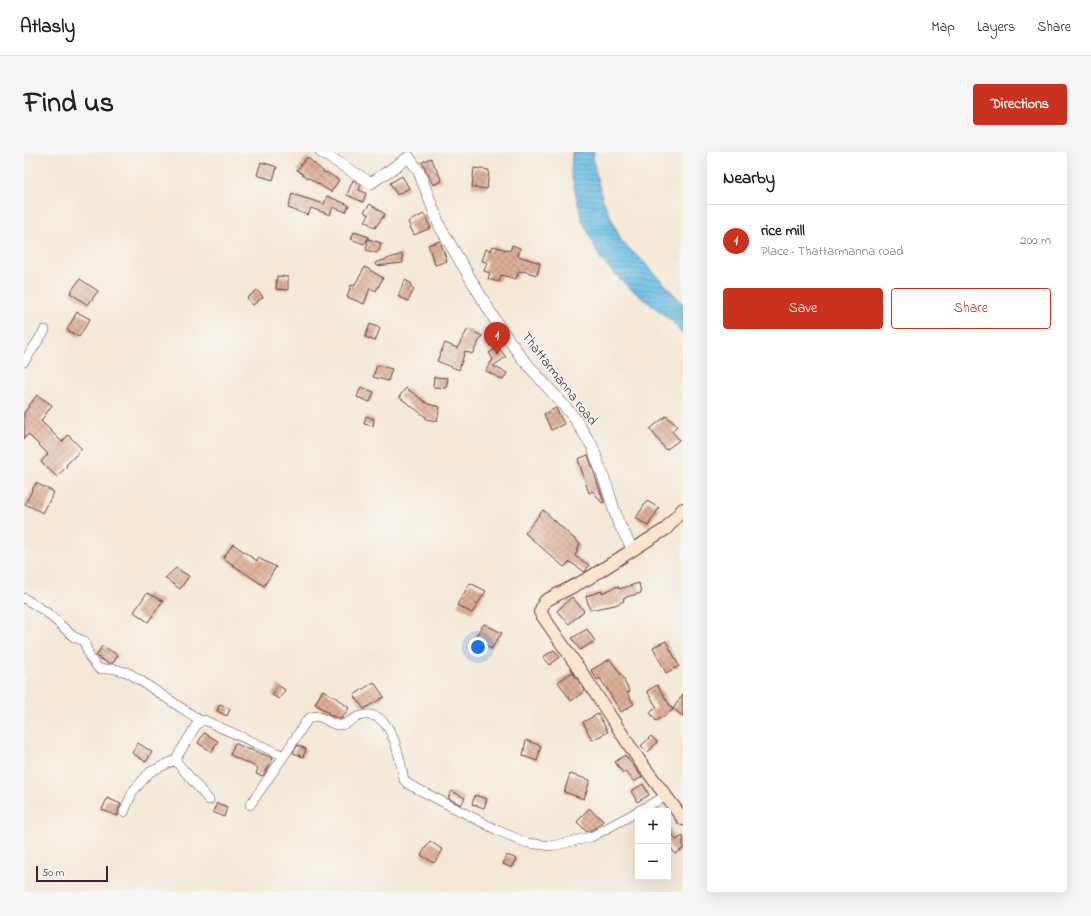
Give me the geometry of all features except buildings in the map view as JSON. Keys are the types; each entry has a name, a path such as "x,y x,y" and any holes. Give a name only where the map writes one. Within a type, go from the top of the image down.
{"main road":[{"path":"683,508 666,529 589,578 545,601 540,612 639,760 683,819"}],"street":[{"name":"Thattarmanna road","path":"321,152 371,183 408,154 419,172 440,227 498,325 522,358 573,416 592,446 618,522 633,550"},
{"path":"24,362 45,330"},
{"path":"24,598 46,612 74,637 84,641 90,658 99,669 115,669 129,673 201,721 204,720 284,756"},
{"path":"250,805 311,716 317,716 340,726 360,716 368,715 376,717 388,727 396,744 404,780 408,784 499,831 527,843 552,846 591,836 666,796"},
{"path":"124,812 133,791 150,772 175,760 197,724 201,721"},
{"path":"175,760 209,800"}],"water":[{"path":"572,152 594,152 593,160 602,198 622,242 647,265 683,304 683,335 672,321 627,286 601,260 581,217 571,173"}],"place":[{"name":"rice mill","path":"497,355"}]}
